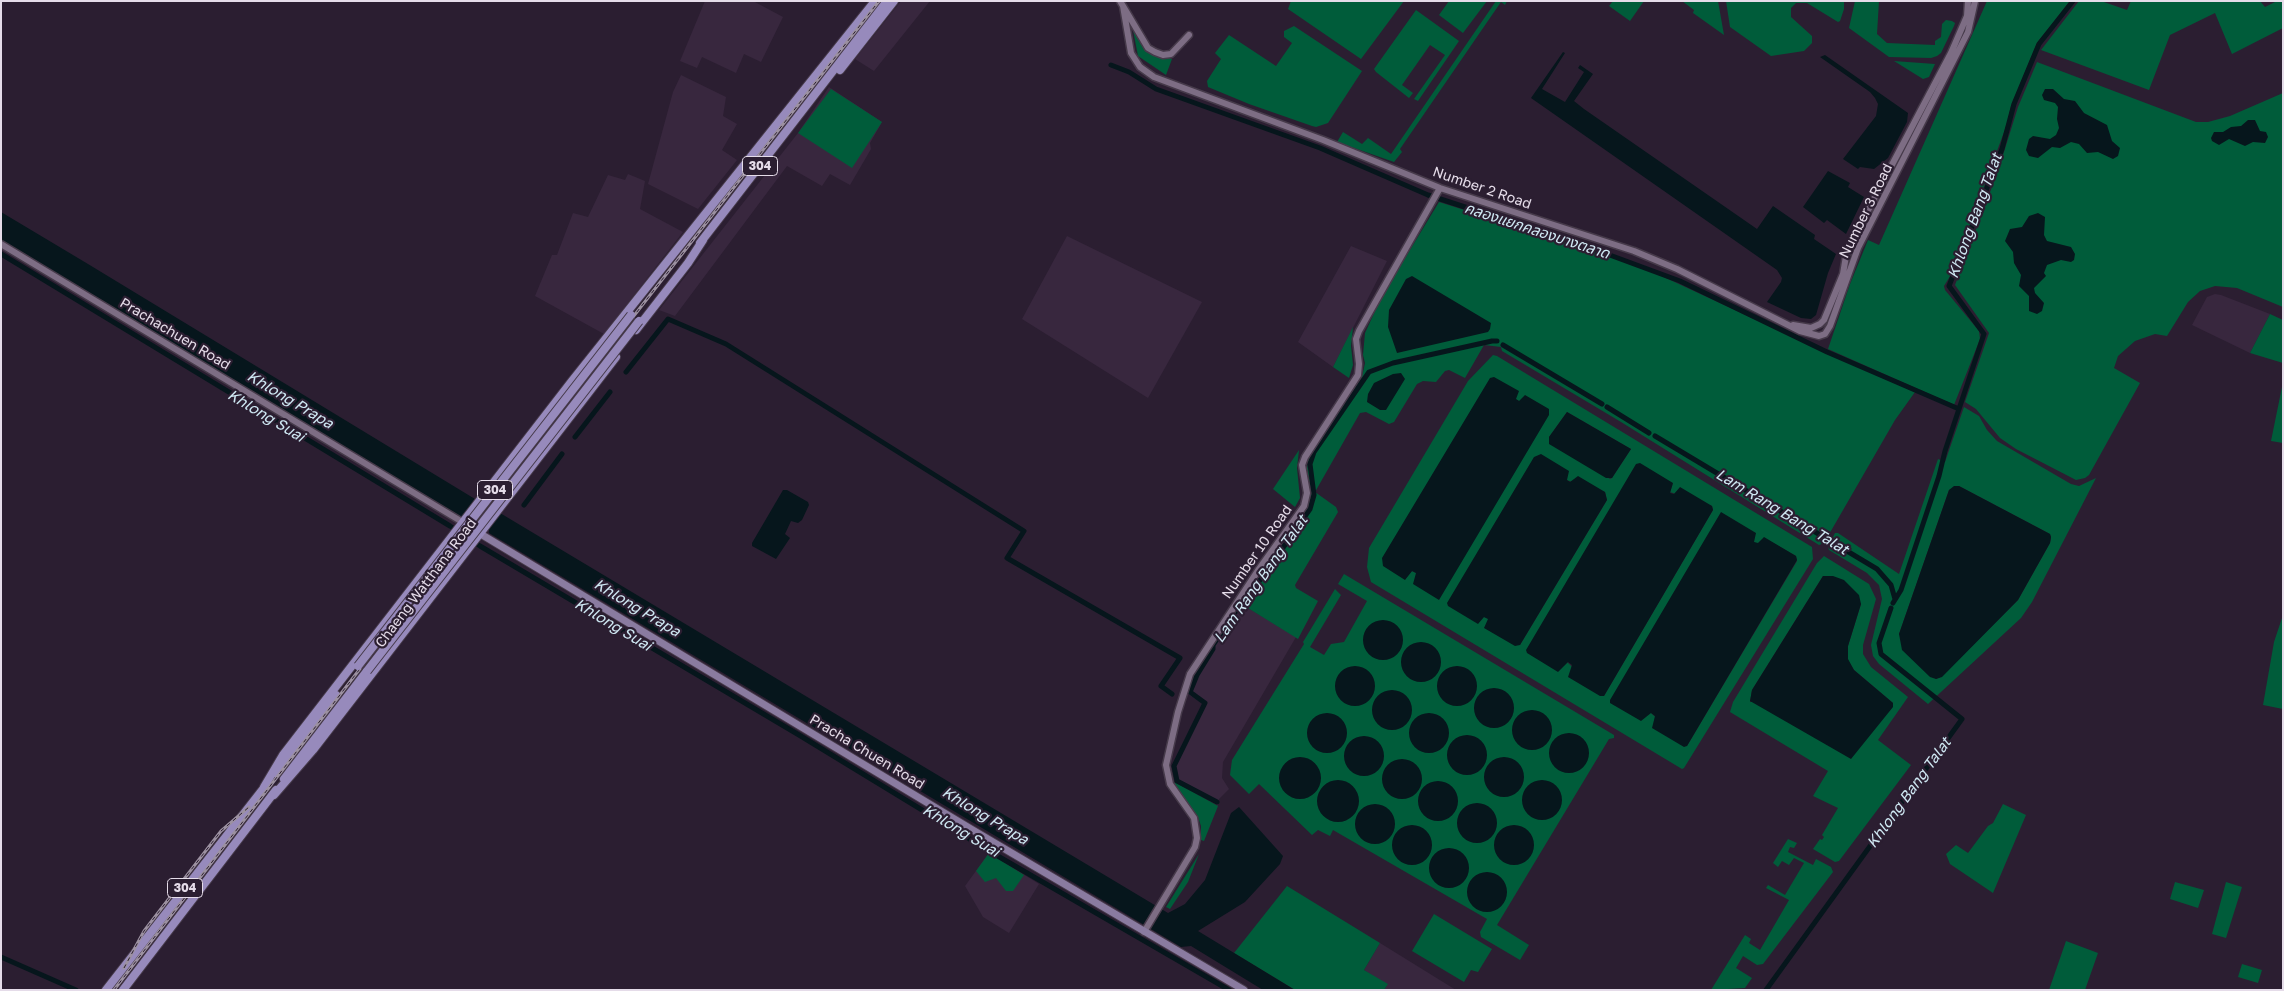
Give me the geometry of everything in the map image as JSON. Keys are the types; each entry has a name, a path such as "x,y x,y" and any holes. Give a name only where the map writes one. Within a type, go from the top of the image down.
{"main road":[{"name":"Chaeng Watthana Road","path":"795,102 809,79 870,1"},
{"name":"Chaeng Watthana Road","path":"264,787 283,755 565,390 876,1"},
{"name":"Chaeng Watthana Road","path":"274,795 290,768 818,93 887,1"},
{"name":"Chaeng Watthana Road","path":"818,93 849,59 894,1"},
{"name":"Chaeng Watthana Road","path":"106,990 284,764 631,315 687,238"},
{"name":"Chaeng Watthana Road","path":"123,990 274,795 300,765 400,637 688,263 703,240"},
{"path":"565,390 561,400 565,408 571,410 579,405"},
{"path":"516,453 522,450 531,454 533,459 531,467"},
{"name":"Pracha Chuen Road","path":"475,538 1145,930 1244,990"},
{"path":"425,573 440,584"},
{"path":"396,609 397,620 401,623 412,620"},
{"path":"385,624 390,622 399,626 400,637"}],"street":[{"name":"Number 3 Road","path":"1784,322 1811,328 1824,320 1843,274 1847,250 1951,52 1966,16 1968,1"},
{"name":"Number 3 Road","path":"1784,322 1811,336 1825,334 1830,326 1850,276 1855,254 1968,32 1975,10 1975,1"},
{"name":"Number 2 Road","path":"1121,3 1134,61 1146,72 1169,84 1300,132 1440,188 1642,254 1677,268 1784,322"},
{"path":"1121,3 1148,48 1155,52 1163,55 1171,54 1189,36"},
{"name":"Number 10 Road","path":"1145,930 1195,847 1197,830 1194,818 1170,784 1166,760 1190,674 1259,569 1304,506 1307,493 1302,465 1304,457 1358,375 1359,364 1356,339 1358,331 1440,188"},
{"name":"Prachachuen Road","path":"1,244 459,529"}],"shaded area":[{"path":"705,1 753,1 783,17 761,62 744,54 736,73 702,57 697,68 680,61"},
{"path":"901,1 930,1 874,71 855,59"},
{"path":"681,75 726,97 723,116 737,124 722,150 737,160 698,209 648,184 673,92"},
{"path":"829,87 882,122 870,143 871,149 850,185 830,174 822,186 787,166 675,316 659,310 798,133"},
{"path":"628,174 645,181 640,209 683,232 604,334 535,296 552,255 557,255 573,213 588,217 608,175 625,180"},
{"path":"1067,236 1202,302 1148,398 1022,319"},
{"path":"1351,246 1387,261 1333,367 1298,342"},
{"path":"2215,294 2270,314 2250,353 2192,325 2207,297"},
{"path":"1240,603 1296,637 1223,762 1222,778 1229,789 1219,799 1218,806 1175,782 1172,766 1203,704 1188,694 1198,670"},
{"path":"989,853 1039,884 1009,933 983,917 965,886"},
{"path":"1380,943 1456,990 1384,990 1387,985 1364,970"}],"green space":[{"path":"1291,1 1404,1 1361,59 1288,9"},
{"path":"1449,1 1487,1 1463,33 1439,15"},
{"path":"1496,1 1507,1 1505,5 1501,2 1400,149 1402,152 1394,162 1337,142 1343,132 1362,144 1368,138 1391,154"},
{"path":"1613,1 1644,1 1630,21 1609,6"},
{"path":"1682,1 1718,1 1724,35 1693,13 1694,10"},
{"path":"1726,1 1844,1 1844,9 1838,22 1807,3 1796,3 1791,8 1791,17 1812,36 1812,43 1804,51 1771,56 1730,27"},
{"path":"1855,1 1879,1 1877,34 1887,43 1935,45 1935,41 1941,37 1942,24 1946,20 1955,23 1941,53 1937,56 1931,58 1889,57 1849,28"},
{"path":"1987,1 2070,1 2037,43 2011,106 2007,124 1952,273 1944,286 1945,290 1979,331 1980,339 1954,405 1828,349 1850,284 1868,240 1879,245"},
{"path":"2079,1 2101,1 2127,10 2131,1 2260,1 2265,7 2277,1 2283,1 2283,28 2232,54 2215,13 2170,35 2149,90 2041,50"},
{"path":"1416,10 1459,41 1418,101 1414,99 1445,55 1430,45 1402,85 1413,93 1409,98 1374,69"},
{"path":"1132,25 1149,51 1172,59 1166,75 1138,56"},
{"path":"1294,26 1362,71 1328,123 1316,127 1312,126 1249,104 1208,87 1207,81 1221,59 1215,53 1229,35 1276,66 1292,43 1284,37 1284,31"},
{"path":"1894,61 1935,64 1929,77 1923,79"},
{"path":"2037,62 2196,122 2208,122 2230,116 2283,93 2283,307 2237,288 2215,286 2200,291 2188,302 2167,336 2155,334 2135,341 2118,356 2114,368 2140,383 2089,475 2076,480 2016,449 2000,438 1976,409 1965,402 1989,333 1955,285 1998,171 2018,107"},
{"path":"831,89 882,122 852,168 798,133"},
{"path":"1439,202 1611,256 1653,272 1915,392 1895,420 1824,543 1819,545 1621,422 1502,351 1501,347 1484,345 1465,378 1449,370 1445,371 1436,382 1423,381 1417,384 1394,422 1389,424 1366,412 1360,413 1315,492 1336,507 1338,512 1295,585 1296,588 1318,601 1298,639 1243,605 1271,569 1268,566 1308,511 1312,492 1307,469 1309,458 1361,381 1365,363 1363,355 1365,333 1382,296"},
{"path":"2270,314 2283,320 2283,363 2250,353"},
{"path":"1353,327 1351,346 1353,365 1349,378 1333,367"},
{"path":"1493,355 1497,356 1812,547 1813,559 1684,768 1682,769 1371,582 1367,567 1369,548 1468,381","holes":["1518,392 1515,399 1519,401 1416,573 1412,571 1405,579","1567,412 1631,449 1610,479 1549,437","1566,480 1605,492 1607,500 1520,645 1485,628 1489,619 1484,617","1673,483 1670,492 1712,506 1713,510 1604,696 1567,662","1764,538 1796,556 1797,561 1687,746 1651,713 1754,542 1757,544"]},
{"path":"2283,382 2283,443 2271,441"},
{"path":"1964,407 1979,416 1987,430 1997,441 2071,484 2079,486 2096,478 2032,602 2021,618 1928,704 1879,664 1873,656 1871,645 1882,599 1879,585 1867,573 1829,550 1828,547 1835,533 1838,533 1899,574 1938,459 1945,462","holes":["1959,486 2050,534 2050,543 2018,600 1942,676 1936,679 1899,634 1949,490"]},
{"path":"1299,450 1297,468 1300,498 1295,507 1273,489"},
{"path":"1824,556 1869,584 1876,599 1863,645 1863,654 1871,667 1908,697 1878,740 1911,765 1839,861 1835,862 1813,849 1820,839 1822,840 1824,837 1822,835 1838,808 1813,796 1828,771 1730,712 1733,702 1817,563","holes":["1823,576 1861,604 1848,646 1847,659 1854,670 1893,703 1750,702 1752,690"]},
{"path":"1344,574 1614,735 1614,738 1609,739 1497,925 1529,945 1520,960 1481,937 1480,932 1487,919 1333,830 1330,836 1318,830 1312,835 1259,784 1249,794 1230,775 1232,760 1304,644 1303,642 1335,589 1341,595 1310,647 1324,655 1331,644 1344,642 1367,601 1338,584"},
{"path":"2283,615 2283,709 2263,705 2274,642"},
{"path":"1175,782 1218,806 1204,841 1201,840 1201,826 1198,817 1174,785"},
{"path":"2003,804 2026,815 1993,893 1950,864 1946,854 1956,845 1968,853 1988,826 1993,823"},
{"path":"1788,839 1797,843 1794,848 1790,847 1788,852 1813,865 1816,859 1831,867 1833,872 1763,964 1757,965 1743,956 1736,968 1752,978 1745,988 1711,990 1745,935 1751,939 1749,943 1760,950 1789,900 1766,888 1768,885 1785,895 1804,863 1794,858 1789,865 1782,861 1778,867 1773,863"},
{"path":"989,853 1024,875 1013,891 1006,891 996,878 985,882 976,871"},
{"path":"1199,854 1188,882 1170,909 1166,907"},
{"path":"2175,882 2204,890 2198,908 2170,899"},
{"path":"2226,882 2242,887 2226,938 2212,934"},
{"path":"1287,886 1380,943 1364,970 1388,984 1384,990 1295,990 1234,953"},
{"path":"1434,914 1492,949 1478,972 1471,970 1464,982 1412,951"},
{"path":"2066,941 2098,953 2085,990 2049,990"},
{"path":"2242,964 2262,970 2258,983 2238,977"}],"water":[{"path":"1563,52 1565,53 1542,89 1565,102 1584,72 1578,68 1580,65 1593,74 1574,101 1584,109 1757,229 1773,206 1815,235 1814,239 1836,254 1828,273 1816,315 1811,319 1801,318 1767,302 1781,282 1782,278 1777,270 1531,98"},
{"path":"1825,55 1908,113 1907,122 1888,158 1874,169 1860,167 1858,169 1843,159 1876,116 1878,104 1870,92 1820,57"},
{"path":"2045,89 2053,89 2064,99 2075,101 2084,113 2107,125 2112,141 2120,148 2118,156 2113,159 2098,152 2087,153 2079,144 2071,142 2060,148 2052,147 2038,158 2029,156 2026,150 2029,139 2033,136 2050,139 2056,135 2059,128 2057,119 2058,107 2055,103 2044,100 2042,95"},
{"path":"2248,120 2255,120 2260,131 2266,132 2268,137 2265,143 2253,142 2245,146 2229,139 2219,145 2212,141 2211,138 2214,132 2223,132 2231,127 2241,126"},
{"path":"1828,171 1850,183 1848,187 1864,197 1846,234 1827,220 1824,223 1803,207"},
{"name":"Khlong Prapa","path":"1,212 475,499 462,517 1,241"},
{"path":"2038,213 2045,217 2044,235 2047,241 2071,247 2075,254 2074,260 2071,262 2061,260 2047,265 2044,273 2046,276 2034,288 2035,293 2044,303 2042,311 2037,314 2029,311 2029,296 2019,286 2021,275 2014,263 2013,252 2005,241 2010,229 2022,227 2029,216"},
{"path":"1412,276 1491,323 1488,332 1397,353 1388,327 1389,310 1406,279"},
{"path":"1401,373 1405,379 1386,410 1380,410 1367,402 1368,394 1374,383 1393,374"},
{"path":"1494,377 1519,391 1516,399 1519,401 1525,395 1549,409 1549,415 1439,600 1413,584 1416,573 1412,571 1405,580 1383,566 1382,558 1490,378"},
{"path":"1567,412 1631,449 1612,478 1606,478 1549,444 1549,437"},
{"path":"1541,454 1569,471 1567,480 1570,482 1578,476 1605,492 1607,500 1520,645 1515,646 1484,628 1488,619 1484,617 1478,624 1448,606 1447,603 1534,457"},
{"path":"1640,463 1673,483 1670,493 1674,494 1680,487 1712,506 1713,510 1604,696 1600,696 1568,677 1572,665 1568,662 1558,672 1527,653 1526,650 1636,464"},
{"path":"1954,486 1959,486 2050,534 2051,537 2050,543 2018,600 1942,677 1936,679 1930,677 1902,650 1899,634 1949,490"},
{"path":"783,490 787,490 808,502 809,505 802,520 798,523 791,521 785,534 790,538 776,559 752,546 752,543"},
{"path":"1721,512 1756,533 1754,542 1758,543 1764,537 1796,556 1797,560 1687,746 1684,747 1652,728 1655,716 1651,713 1641,721 1610,703 1610,700"},
{"name":"Khlong Prapa","path":"500,513 1168,913 1185,904 1205,880 1231,813 1239,807 1283,856 1280,864 1245,902 1198,931 1295,990 1263,990 1191,946 1181,947 489,533 489,528"},
{"path":"1823,576 1833,576 1844,580 1859,595 1861,604 1848,646 1848,659 1854,670 1893,703 1893,707 1851,759 1750,701 1752,690"},
{"path":"1387,620 1394,623 1400,629 1403,640 1402,648 1394,657 1387,660 1379,660 1372,657 1364,648 1363,636 1366,629 1375,621"},
{"path":"1425,642 1432,645 1438,651 1441,662 1440,670 1432,679 1425,682 1417,682 1410,679 1402,670 1401,658 1404,651 1413,643"},
{"path":"1359,666 1366,669 1372,675 1375,686 1374,694 1366,703 1359,706 1351,706 1344,703 1336,694 1335,682 1338,675 1347,667"},
{"path":"1461,666 1468,669 1474,675 1477,686 1476,694 1468,703 1461,706 1453,706 1446,703 1438,694 1437,682 1440,675 1449,667"},
{"path":"1498,688 1505,691 1511,697 1514,708 1513,716 1505,725 1498,728 1490,728 1483,725 1475,716 1474,704 1477,697 1486,689"},
{"path":"1396,690 1403,693 1409,699 1412,710 1411,718 1403,727 1396,730 1388,730 1381,727 1373,718 1372,706 1375,699 1384,691"},
{"path":"1536,710 1543,713 1549,719 1552,730 1551,738 1543,747 1536,750 1528,750 1521,747 1513,738 1512,726 1515,719 1524,711"},
{"path":"1323,713 1331,713 1338,716 1344,722 1347,733 1344,744 1338,750 1331,753 1323,753 1316,750 1310,744 1307,737 1307,729 1310,722 1316,716"},
{"path":"1433,713 1440,716 1446,722 1449,733 1448,741 1440,750 1433,753 1425,753 1418,750 1410,741 1409,729 1412,722 1421,714"},
{"path":"1573,733 1580,736 1586,742 1589,753 1588,761 1580,770 1573,773 1565,773 1558,770 1550,761 1549,749 1552,742 1561,734"},
{"path":"1471,735 1478,738 1484,744 1487,755 1486,763 1478,772 1471,775 1463,775 1456,772 1448,763 1447,751 1450,744 1459,736"},
{"path":"1360,736 1368,736 1375,739 1381,745 1384,756 1381,767 1375,773 1368,776 1360,776 1353,773 1347,767 1344,760 1344,752 1347,745 1353,739"},
{"path":"1300,757 1315,763 1321,778 1315,793 1300,799 1285,793 1279,778 1285,763"},
{"path":"1508,757 1515,760 1521,766 1524,777 1523,785 1515,794 1508,797 1500,797 1493,794 1485,785 1484,773 1487,766 1496,758"},
{"path":"1406,759 1413,762 1419,768 1422,779 1421,787 1413,796 1406,799 1398,799 1391,796 1383,787 1382,775 1385,768 1394,760"},
{"path":"1338,780 1353,786 1359,801 1353,816 1338,822 1323,816 1317,801 1323,786"},
{"path":"1546,780 1553,783 1559,789 1562,800 1561,808 1553,817 1546,820 1538,820 1531,817 1523,808 1522,796 1525,789 1534,781"},
{"path":"1442,781 1449,784 1455,790 1458,801 1457,809 1449,818 1442,821 1434,821 1427,818 1419,809 1418,797 1421,790 1430,782"},
{"path":"1477,803 1488,806 1494,812 1497,823 1494,834 1488,840 1477,843 1466,840 1460,834 1457,823 1460,812 1466,806"},
{"path":"1371,804 1379,804 1386,807 1392,813 1395,824 1392,835 1386,841 1379,844 1371,844 1364,841 1358,835 1355,828 1355,820 1358,813 1364,807"},
{"path":"1416,825 1423,828 1429,834 1432,845 1431,853 1423,862 1416,865 1408,865 1401,862 1393,853 1392,841 1395,834 1404,826"},
{"path":"1518,825 1525,828 1531,834 1534,845 1533,853 1525,862 1518,865 1510,865 1503,862 1495,853 1494,841 1497,834 1506,826"},
{"path":"1453,848 1460,851 1466,857 1469,868 1468,876 1460,885 1453,888 1445,888 1438,885 1430,876 1429,864 1432,857 1441,849"},
{"path":"1491,872 1498,875 1504,881 1507,892 1506,900 1498,909 1491,912 1483,912 1476,909 1468,900 1467,888 1470,881 1479,873"}],"waterway":[{"name":"Khlong Bang Talat","path":"1893,603 1901,590 1984,334 1949,286 2002,149 2014,104 2039,44 2073,1"},
{"name":"คลองแยกคลองบางตลาด","path":"1111,65 1129,72 1156,89 1320,148 1428,195 1588,247 1680,281 1827,352 1959,409"},
{"name":"Khlong Suai","path":"1,254 480,546 799,735 996,855 1229,990"},
{"path":"626,372 668,319 726,344 1024,531 1007,558 1180,658 1161,686 1172,694"},
{"name":"Lam Rang Bang Talat","path":"1217,802 1177,781 1174,766 1205,703 1190,692 1197,675 1213,649 1213,645 1310,509 1314,495 1310,464 1314,452 1369,372 1393,363 1497,341"},
{"name":"Lam Rang Bang Talat","path":"1503,345 1602,404"},
{"path":"575,437 610,392"},
{"name":"Lam Rang Bang Talat","path":"1607,407 1649,433"},
{"name":"Lam Rang Bang Talat","path":"1655,436 1877,569 1891,585 1895,599"},
{"path":"524,505 562,454"},
{"name":"Khlong Bang Talat","path":"1766,990 1962,719 1881,654 1879,643 1891,608"},
{"path":"1,957 76,990"}],"railway":[{"path":"114,990 408,606 879,1"},
{"path":"124,968 144,931 221,831 249,807"}]}
